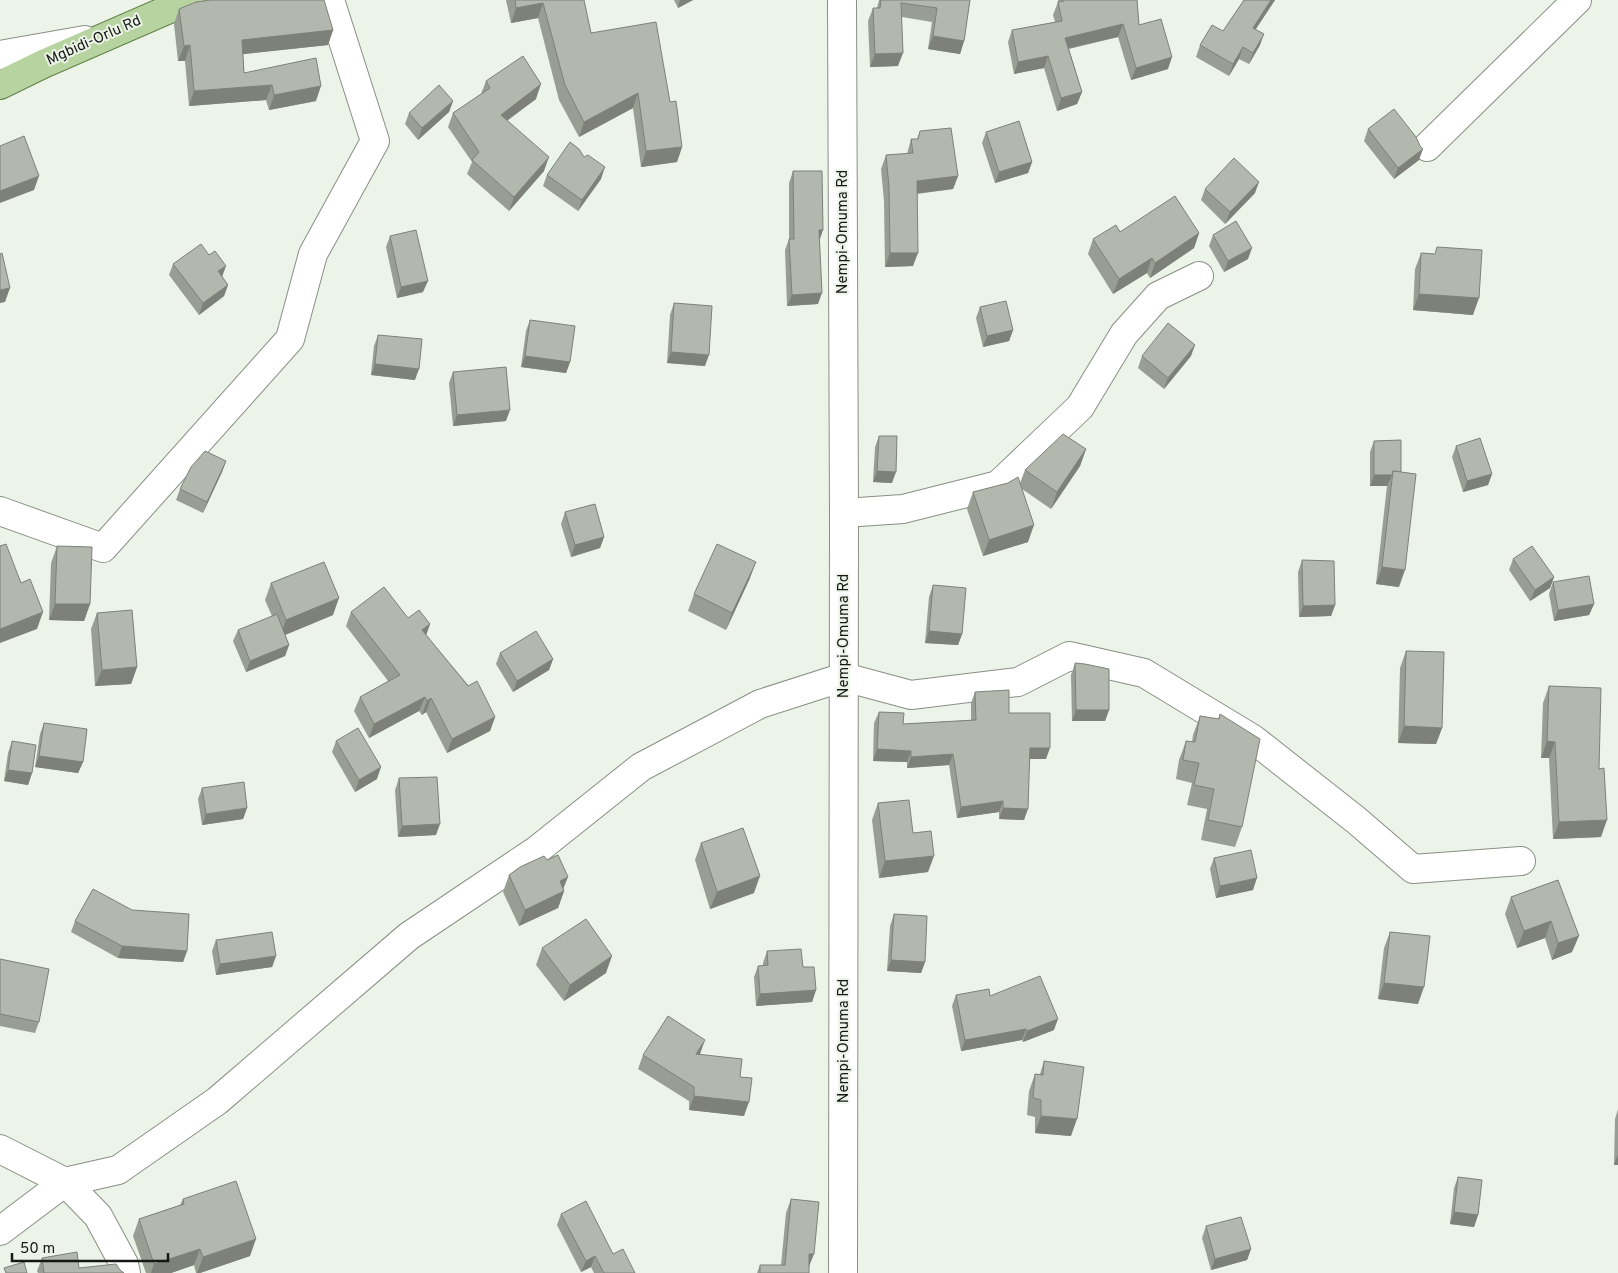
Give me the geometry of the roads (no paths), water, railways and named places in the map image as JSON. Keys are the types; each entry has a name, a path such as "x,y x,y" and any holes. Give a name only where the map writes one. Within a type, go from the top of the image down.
{"main road":[{"name":"Mgbidi-Orlu Rd","path":"0,85 105,36 190,0"}],"street":[{"path":"0,510 103,548 290,339 313,254 375,141 330,0"},
{"name":"Nempi-Omuma Rd","path":"842,0 844,513 843,1273"},
{"path":"1428,147 1577,0"},
{"path":"0,55 105,36"},
{"path":"844,513 902,509 998,485 1080,407 1124,334 1158,296 1199,276"},
{"path":"0,1230 65,1182 118,1170 216,1101 409,936 537,850 641,767 760,704 844,677 911,695 1018,682 1070,656 1144,673 1253,739 1356,820 1413,869 1521,861"},
{"path":"0,1149 65,1182 98,1216 124,1264 126,1273"}]}
